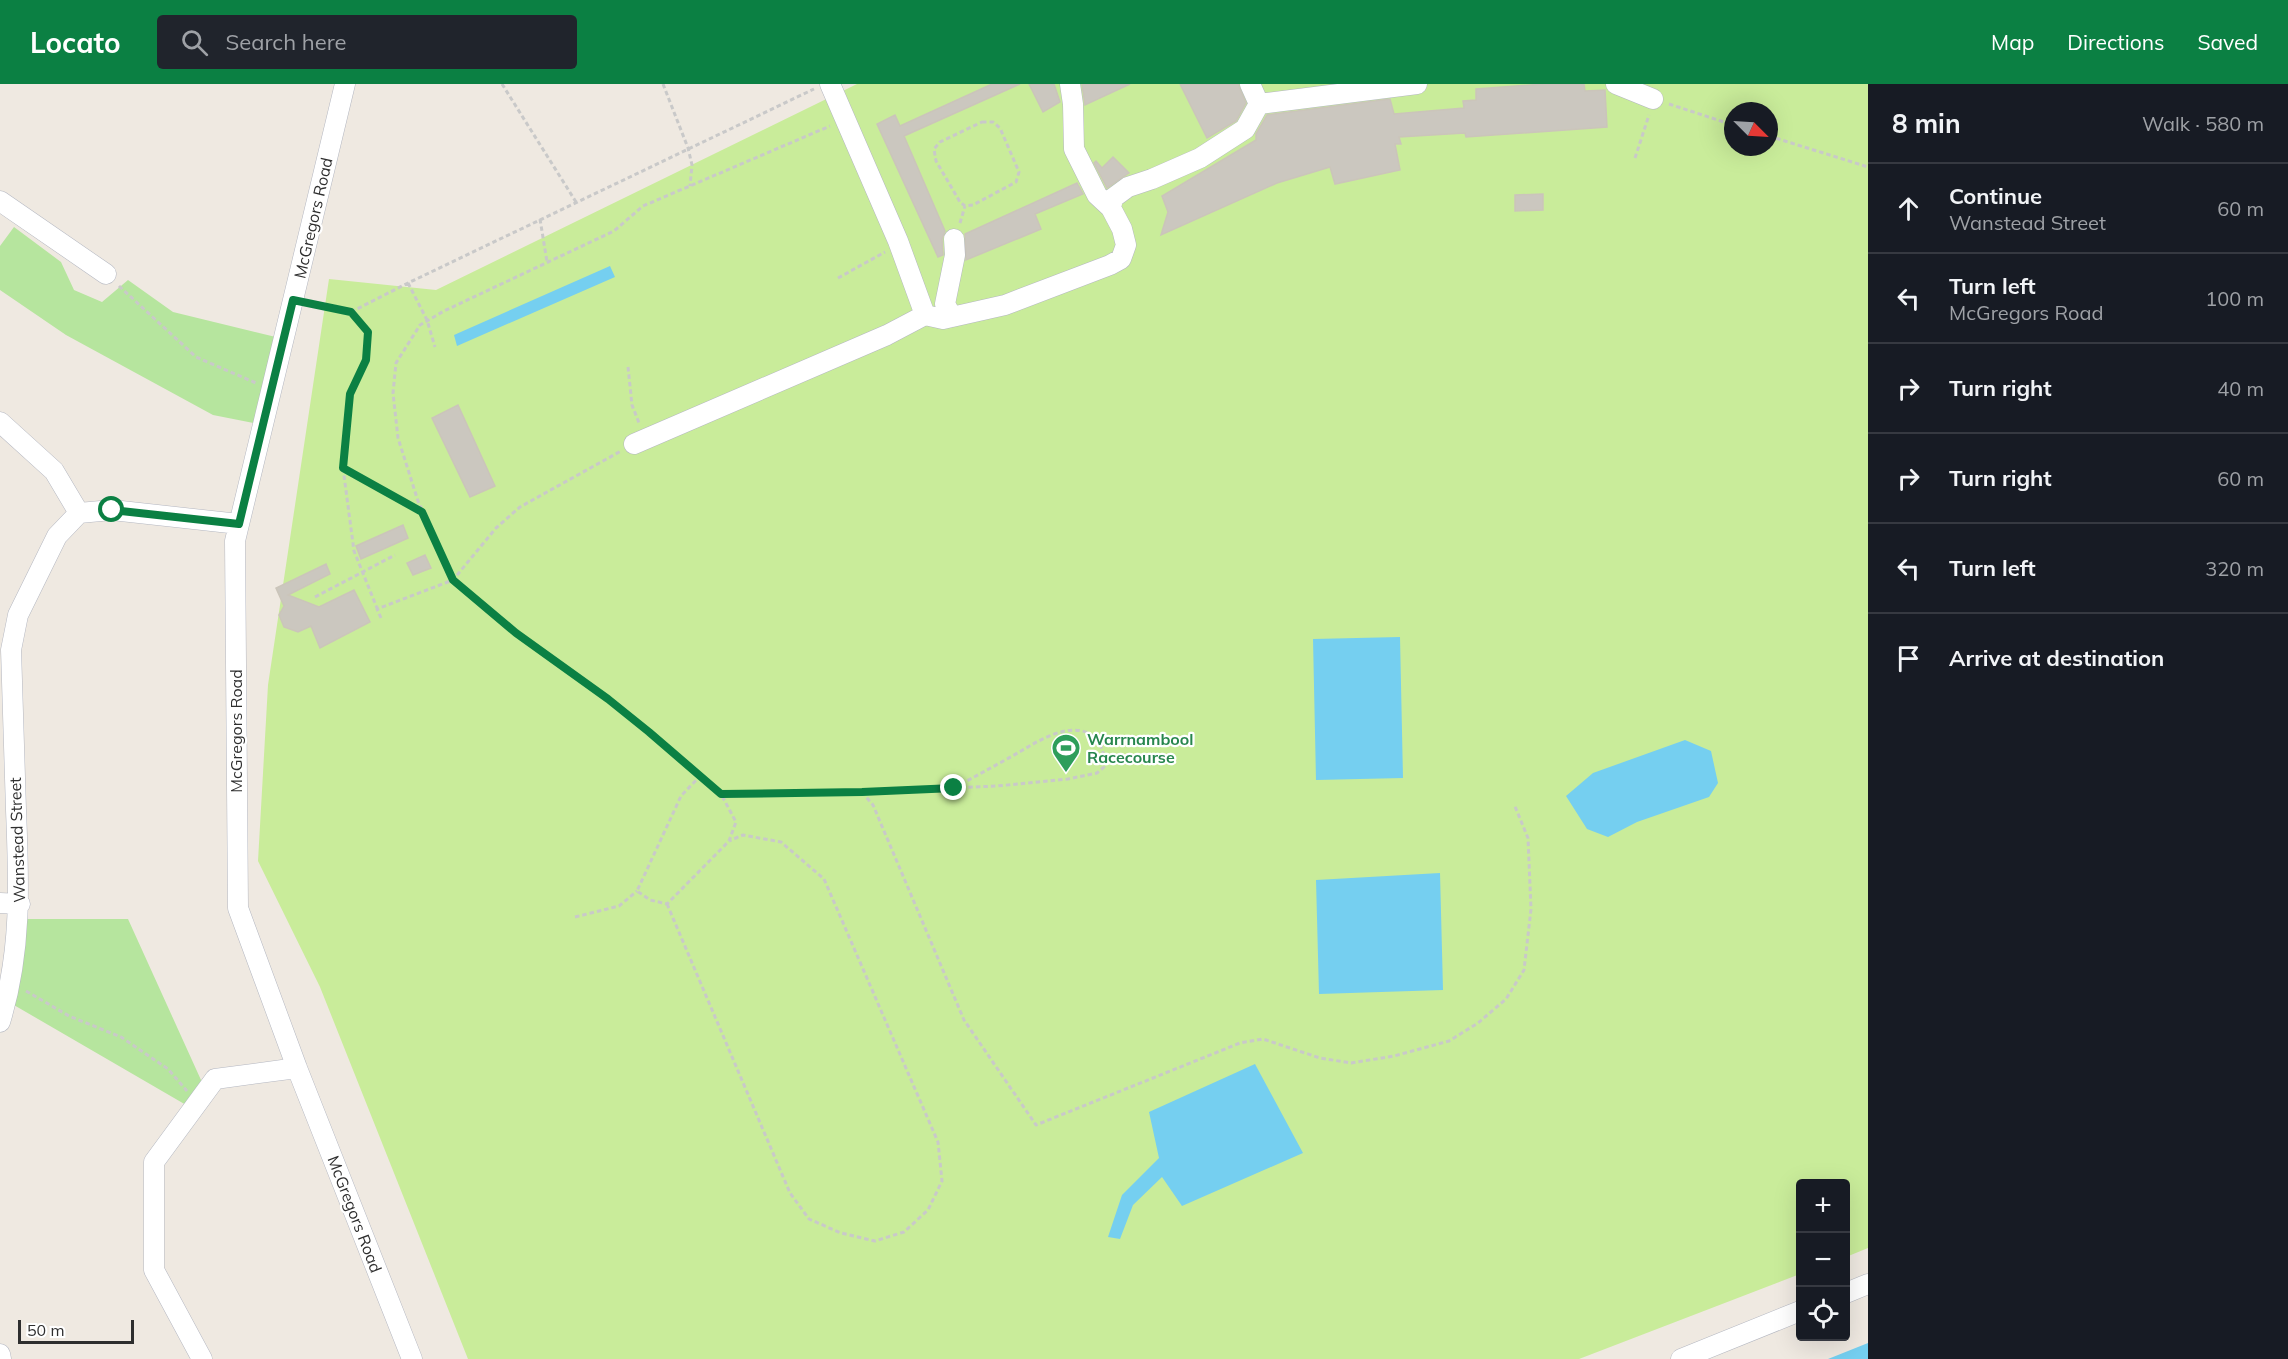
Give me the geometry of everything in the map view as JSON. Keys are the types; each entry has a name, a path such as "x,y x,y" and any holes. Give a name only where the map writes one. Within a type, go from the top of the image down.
{"street":[{"name":"McGregors Road","path":"345,84 235,541 238,908 297,1068 412,1359"},
{"path":"634,444 887,335 925,315 944,319 1005,305 1110,265 1121,258 1126,245 1122,229 1111,208 1097,195 1074,149 1070,84"},
{"path":"1250,84 1259,104"},
{"path":"1259,104 1417,84"},
{"path":"1616,84 1653,99"},
{"path":"829,87 898,241 920,295 925,315"},
{"path":"1111,208 1113,198 1128,187 1200,158 1245,129 1259,104"},
{"path":"0,201 106,274"},
{"path":"952,317 945,304 955,255 954,239"},
{"path":"0,422 54,471 79,513 112,510 239,524"},
{"name":"Wanstead Street","path":"0,1022 7,1001 12,969 5,648 18,615 57,536 79,513"},
{"path":"202,1359 154,1270 154,1162 215,1079 297,1068"},
{"path":"1850,1291 1868,1284"},
{"path":"1680,1359 1796,1313"},
{"path":"0,1354 1,1359"}],"path":[{"path":"502,84 576,202"},
{"path":"663,84 688,148 692,165 690,186"},
{"path":"351,312 688,148 829,87"},
{"path":"1635,158 1653,99 1724,122"},
{"path":"729,841 736,822 721,794 608,699 516,633 453,580 422,512 398,438 393,393 396,363 420,325 444,310 614,231 643,206 845,119"},
{"path":"982,122 993,122 1000,128 1019,172 1016,182 973,205 965,206 960,202 936,161 934,149 940,142 982,122"},
{"path":"1778,139 1868,167"},
{"path":"540,219 548,262"},
{"path":"838,278 881,257 898,241"},
{"path":"106,274 196,357 271,389"},
{"path":"408,283 427,320 435,347"},
{"path":"293,300 351,312 368,332 366,360 350,394 343,468 354,551 381,618"},
{"path":"377,609 453,580 496,528 520,507 634,444 639,421 632,405 628,367"},
{"path":"343,468 422,512"},
{"path":"315,597 395,555"},
{"path":"721,794 862,792 954,788 997,786 1068,779 1096,773 1104,767 1100,741 1090,733 1072,729 1053,734 954,788"},
{"path":"575,917 619,906 637,891 681,796 700,775"},
{"path":"862,792 873,805 964,1020 1036,1125 1240,1043 1263,1039 1320,1058 1351,1063 1394,1056 1449,1041 1478,1023 1506,999 1524,970 1531,909 1528,838 1514,804"},
{"path":"743,835 781,842 824,879 938,1142 942,1181 928,1210 904,1232 875,1241 841,1233 809,1219 790,1193 667,904 729,841 743,835"},
{"path":"637,891 650,900 667,904"},
{"path":"26,991 69,1016 121,1037 168,1069 180,1080 196,1105"}],"green space":[{"name":"Warrnambool Racecourse","path":"857,84 1868,84 1868,1248 1850,1255 1850,1179 1796,1179 1796,1276 1579,1359 468,1359 320,987 258,861 268,685 329,279 436,290"},
{"path":"14,227 61,262 74,290 102,302 128,280 173,312 284,339 263,425 213,415 66,335 0,290 0,246"},
{"path":"18,919 128,919 206,1091 193,1109 7,1001"}],"water":[{"path":"610,266 615,277 457,346 454,335"},
{"path":"1400,637 1403,778 1316,780 1313,639"},
{"path":"1685,740 1711,751 1718,783 1709,797 1637,822 1608,837 1587,829 1566,796 1593,773"},
{"path":"1440,873 1443,990 1319,994 1316,880"},
{"path":"1255,1064 1303,1153 1182,1206 1162,1177 1133,1205 1120,1239 1108,1237 1122,1195 1159,1158 1149,1112"},
{"path":"1868,1343 1868,1359 1828,1359"}],"building":[{"path":"992,84 1020,84 904,136 945,231 942,239 943,255 938,257 877,124 895,115 900,126"},
{"path":"1029,84 1054,84 1060,102 1043,112"},
{"path":"1082,84 1130,84 1085,105"},
{"path":"1180,84 1238,84 1246,103 1236,121 1207,138"},
{"path":"1544,84 1584,84 1585,91 1605,90 1607,127 1466,137 1465,133 1399,137 1401,144 1395,144 1400,170 1335,184 1330,167 1277,183 1161,235 1168,212 1162,196 1256,140 1256,134 1267,115 1390,99 1394,114 1464,108 1463,101 1476,100 1476,89"},
{"path":"1113,157 1129,173 1107,188 1094,163 1096,161 1102,168"},
{"path":"1077,183 1083,194 1035,214 1041,229 966,260 965,234"},
{"path":"1543,194 1543,210 1515,211 1515,195"},
{"path":"458,405 495,486 470,497 432,418"},
{"path":"403,525 408,538 361,559 356,546"},
{"path":"425,555 431,568 413,575 407,563"},
{"path":"326,564 330,574 288,595 319,607 354,590 370,622 320,648 311,626 298,632 284,627 279,615 284,606 276,588"}],"place":[{"name":"Warrnambool Racecourse","path":"1066,774"}],"route":[{"path":"112,510 239,524 293,300 351,312 368,332 366,360 350,394 343,468 422,512 453,580 516,633 608,699 673,751 721,794 954,788"}]}
